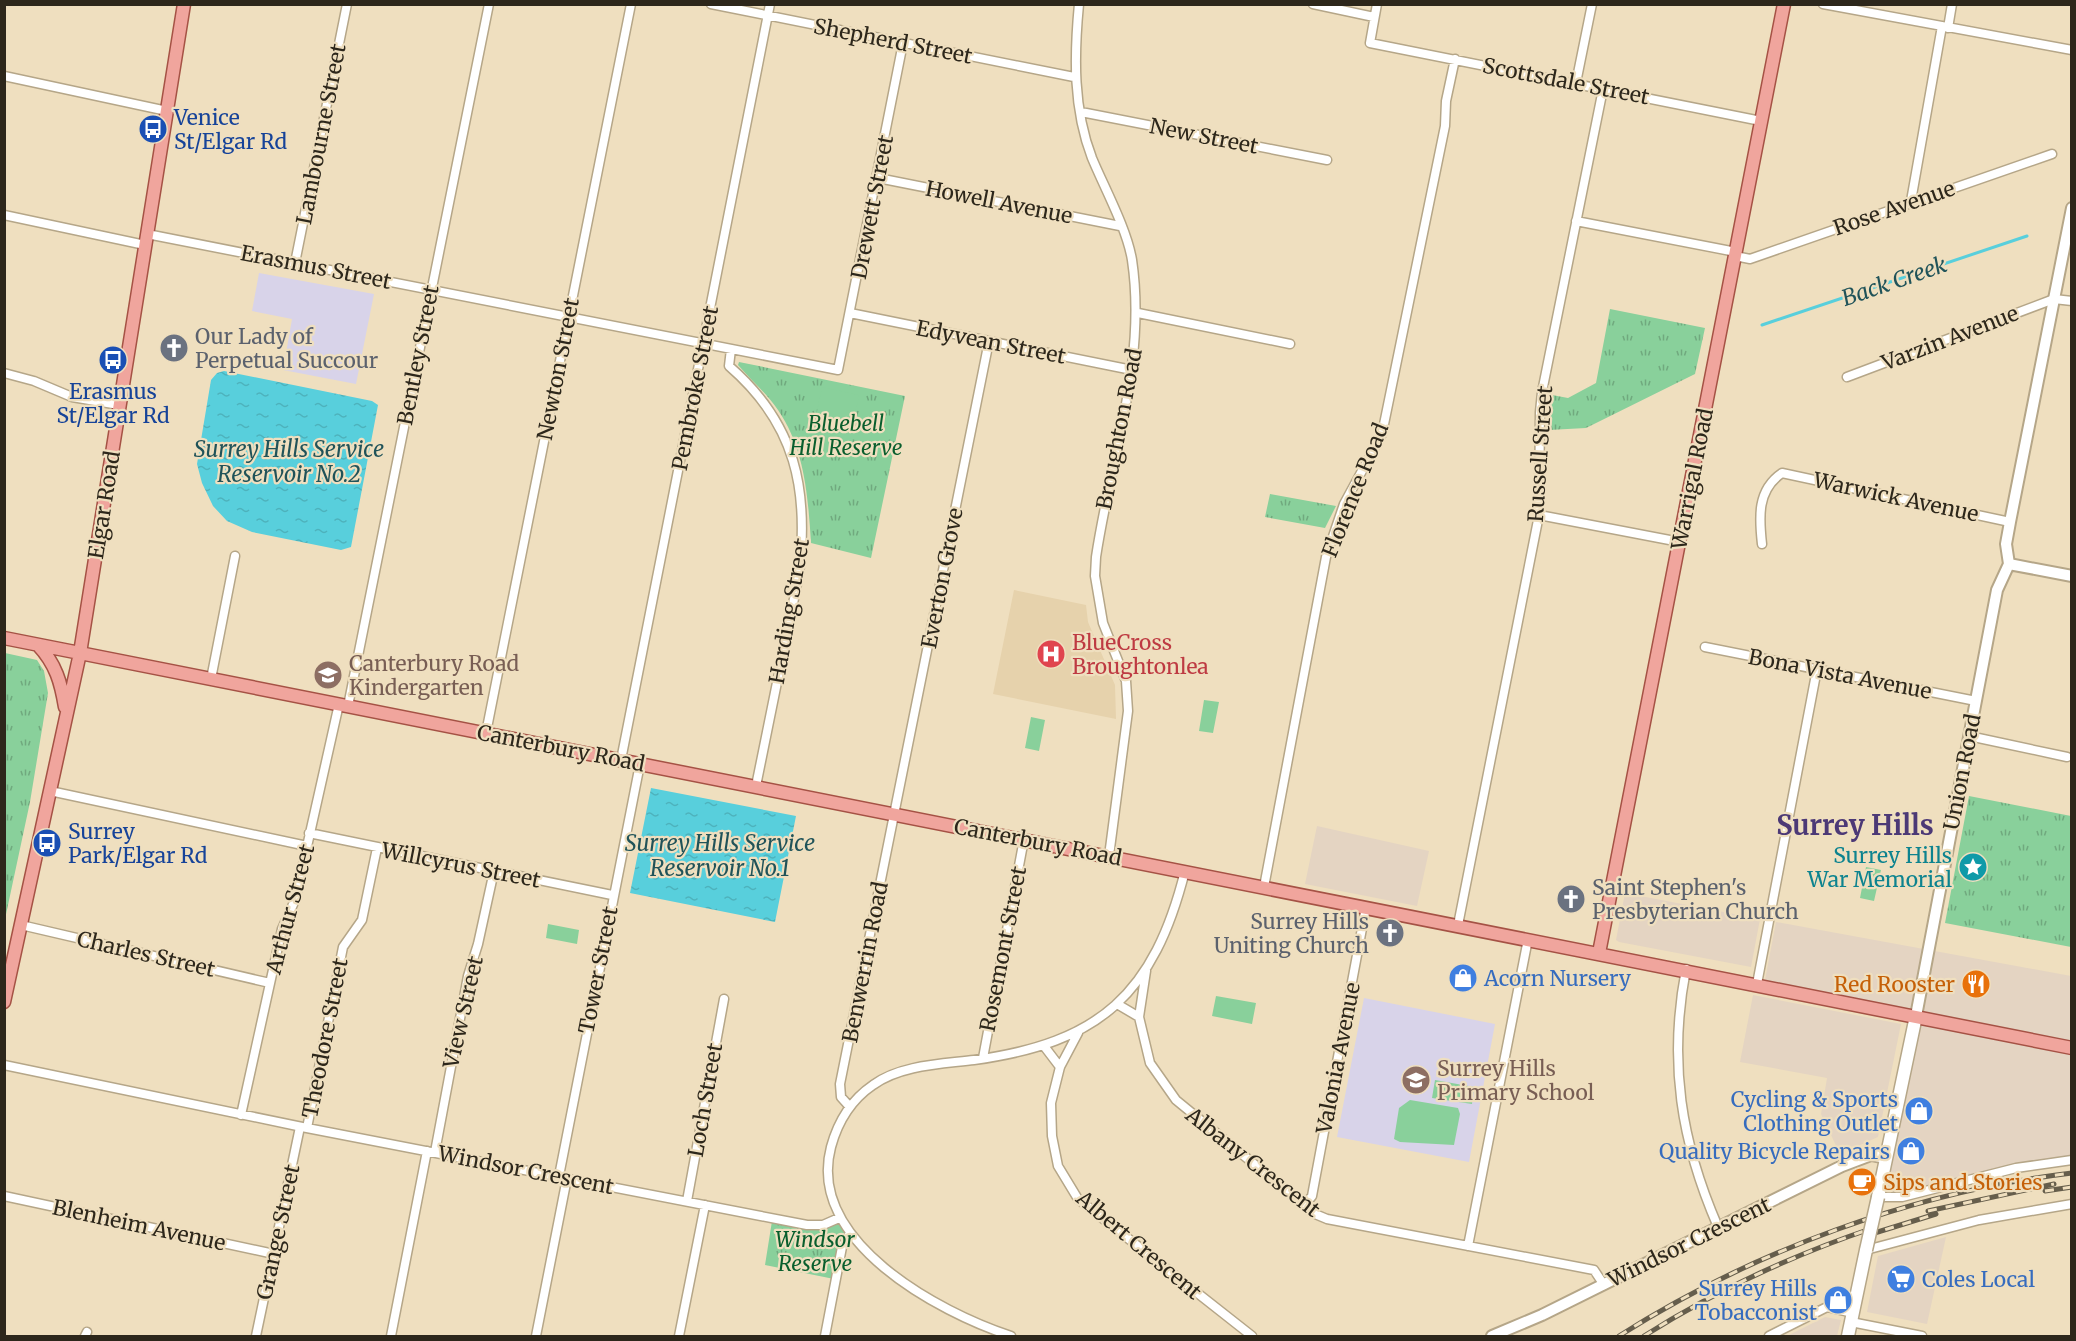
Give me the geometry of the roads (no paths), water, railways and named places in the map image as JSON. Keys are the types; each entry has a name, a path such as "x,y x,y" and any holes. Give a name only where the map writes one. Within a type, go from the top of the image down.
{"main road":[{"name":"Elgar Road","path":"4,1002 80,653 184,4"},
{"name":"Warrigal Road","path":"1599,953 1784,4"},
{"name":"Canterbury Road","path":"4,638 1686,969 2072,1048"},
{"path":"38,645 51,658 59,676 67,715"},
{"name":"Union Road","path":"1848,1336 1916,1016"}],"street":[{"name":"Lambourne Street","path":"295,263 347,4"},
{"name":"Bentley Street","path":"343,705 489,4"},
{"name":"Newton Street","path":"486,733 631,4"},
{"name":"Shepherd Street","path":"711,4 1074,77"},
{"name":"Pembroke Street","path":"621,760 770,4"},
{"name":"Broughton Road","path":"1079,4 1074,77 1091,155 1132,257 1137,313 1132,370 1096,557 1096,585 1103,623 1126,681 1128,711 1109,856"},
{"path":"1313,4 1374,17 1377,4"},
{"path":"1576,83 1592,4"},
{"path":"1823,4 2072,50"},
{"path":"1911,201 1945,27 1952,4"},
{"name":"Scottsdale Street","path":"1374,17 1370,43 1761,121"},
{"name":"Drewett Street","path":"838,370 903,43"},
{"name":"Florence Road","path":"1264,886 1326,557 1344,504 1382,434 1445,126 1446,101 1455,59"},
{"path":"4,76 167,111"},
{"name":"Russell Street","path":"1458,925 1523,586 1539,515 1539,412 1603,88"},
{"name":"New Street","path":"1081,112 1327,160"},
{"name":"Rose Avenue","path":"1576,221 1750,259 1911,201 2052,154"},
{"name":"Howell Avenue","path":"878,178 1120,226"},
{"name":"Union Road","path":"1916,1016 1997,590 2009,564 2006,544 2072,208"},
{"name":"Erasmus Street","path":"4,215 295,263 838,370"},
{"path":"2054,299 2072,302"},
{"name":"Varzin Avenue","path":"1847,376 2054,299"},
{"name":"Edyvean Street","path":"850,313 1132,370"},
{"path":"1137,313 1290,344"},
{"name":"Everton Grove","path":"894,814 989,342"},
{"name":"Harding Street","path":"731,349 729,366 749,383 772,411 786,439 798,474 802,508 799,574 756,786"},
{"path":"4,373 34,381 72,397 119,405"},
{"name":"Warwick Avenue","path":"1762,544 1759,518 1762,498 1772,480 1782,473 2010,522"},
{"path":"1539,515 1680,542"},
{"path":"211,679 235,556"},
{"path":"2009,564 2072,576"},
{"name":"Bona Vista Avenue","path":"1705,647 1976,701"},
{"path":"1758,984 1817,669"},
{"name":"Arthur Street","path":"241,1115 282,929 296,900 309,833 343,705"},
{"path":"1969,736 2067,757"},
{"name":"Tower Street","path":"536,1336 612,895 640,764"},
{"path":"50,790 307,846"},
{"name":"Benwerrin Road","path":"850,1107 841,1097 840,1084 894,814"},
{"name":"Willcyrus Street","path":"309,833 612,895"},
{"name":"Rosemont Street","path":"983,1058 1024,839"},
{"name":"Theodore Street","path":"304,1128 343,947 362,920 377,848"},
{"path":"1011,1336 985,1332 938,1304 894,1274 850,1233 839,1218 828,1189 827,1161 836,1128 850,1107 874,1084 907,1070 1044,1046 1078,1033 1117,1004 1146,971 1160,948 1175,912 1185,871"},
{"name":"View Street","path":"391,1336 468,976 478,944 494,872"},
{"name":"Valonia Avenue","path":"1304,1206 1312,1196 1366,907"},
{"name":"Charles Street","path":"21,925 270,983"},
{"path":"1468,1246 1528,939"},
{"path":"1686,969 1677,1028 1679,1091 1686,1137 1698,1179 1718,1227"},
{"name":"Albany Crescent","path":"1146,971 1139,1017 1150,1064 1176,1101 1304,1206 1327,1219 1594,1270 1604,1285"},
{"name":"Loch Street","path":"687,1201 724,999"},
{"path":"1117,1004 1139,1017"},
{"name":"Albert Crescent","path":"1078,1033 1060,1067 1051,1103 1052,1136 1058,1166 1078,1199 1252,1336"},
{"path":"1044,1046 1060,1067"},
{"name":"Windsor Crescent","path":"4,1065 304,1128 807,1225 822,1225 839,1218"},
{"name":"Grange Street","path":"256,1336 304,1128"},
{"name":"Windsor Crescent","path":"1492,1336 1604,1285 1842,1166 1871,1155 1886,1158"},
{"path":"1878,1197 1902,1197 2016,1168 2072,1160"},
{"name":"Blenheim Avenue","path":"4,1196 274,1254"},
{"path":"1866,1250 1979,1220 2072,1204"},
{"path":"679,1336 705,1205"},
{"path":"825,1336 842,1247 850,1233"},
{"path":"1769,1336 1827,1307 1852,1317 1922,1336"}],"water":[{"name":"Surrey Hills Service Reservoir No.2","path":"224,371 372,401 378,405 351,547 341,550 252,532 227,521 213,506 202,483 197,464 211,380 217,373"},
{"name":"Surrey Hills Service Reservoir No.1","path":"651,788 796,816 775,922 630,893"}],"waterway":[{"name":"Back Creek","path":"1762,325 2027,236"}],"railway":[{"path":"1619,1336 1670,1305 1724,1277 1836,1230 1953,1195 2012,1182 2072,1173"},
{"path":"1928,1211 2054,1184"},
{"path":"2045,1191 2072,1187"},
{"path":"1868,1235 1936,1214"},
{"path":"1644,1336 1698,1304 1755,1275 1873,1228"}],"place":[{"name":"Venice St/Elgar Rd","path":"153,129"},
{"name":"Our Lady of Perpetual Succour","path":"174,348"},
{"name":"Erasmus St/Elgar Rd","path":"113,360"},
{"name":"BlueCross Broughtonlea","path":"1051,654"},
{"name":"Canterbury Road Kindergarten","path":"328,675"},
{"name":"Surrey Park/Elgar Rd","path":"47,843"},
{"name":"Surrey Hills War Memorial","path":"1973,867"},
{"name":"Saint Stephen's Presbyterian Church","path":"1571,899"},
{"name":"Surrey Hills Uniting Church","path":"1390,933"},
{"name":"Acorn Nursery","path":"1463,978"},
{"name":"Red Rooster","path":"1976,984"},
{"name":"Surrey Hills Primary School","path":"1416,1080"},
{"name":"Cycling & Sports Clothing Outlet","path":"1919,1111"},
{"name":"Quality Bicycle Repairs","path":"1911,1151"},
{"name":"Sips and Stories","path":"1862,1182"},
{"name":"Coles Local","path":"1901,1279"},
{"name":"Surrey Hills Tobacconist","path":"1838,1300"}],"district":[{"name":"Surrey Hills","path":"1855,825"}],"park label":[{"name":"Bluebell Hill Reserve","path":"846,435"},
{"name":"Windsor Reserve","path":"815,1251"}]}
